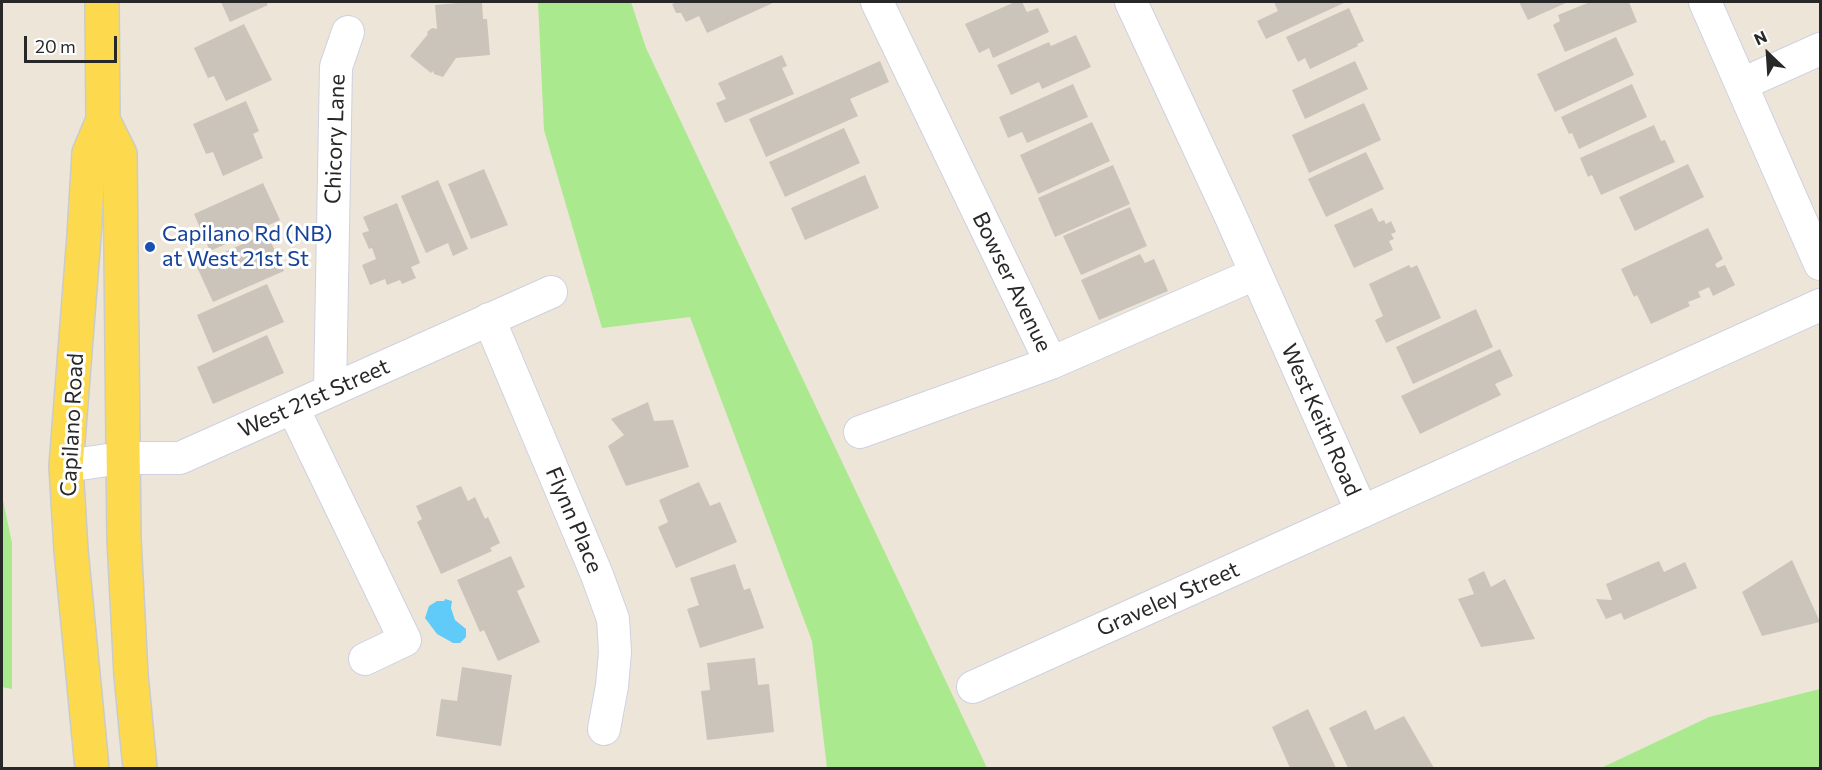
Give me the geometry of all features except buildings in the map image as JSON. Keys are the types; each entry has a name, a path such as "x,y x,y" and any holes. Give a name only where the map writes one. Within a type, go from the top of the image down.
{"main road":[{"name":"Capilano Road","path":"92,768 71,550 66,465 89,153 103,120 102,2"},
{"name":"Capilano Road","path":"103,120 120,154 122,458 131,675 140,768"}],"street":[{"name":"Bowser Avenue","path":"877,2 1051,363 1255,274"},
{"name":"West Keith Road","path":"1131,2 1230,214 1362,512 1821,305"},
{"path":"1705,2 1821,264"},
{"name":"Chicory Lane","path":"330,391 336,67 348,32"},
{"path":"1742,84 1821,49"},
{"name":"West 21st Street","path":"66,465 122,458 180,458 551,291"},
{"name":"Flynn Place","path":"489,319 597,574 613,619 615,652 612,686 604,729"},
{"path":"860,432 1051,363"},
{"path":"293,408 405,640 366,659"},
{"name":"Graveley Street","path":"973,687 1362,512"}],"green space":[{"path":"538,2 631,2 646,48 987,768 827,768 812,641 690,317 602,328 544,130"},
{"path":"2,495 12,543 12,689 2,687"},
{"path":"1820,689 1820,768 1601,768 1709,717"}],"water":[{"path":"445,599 452,601 451,608 455,620 466,629 466,637 460,643 453,643 437,634 425,618 429,606"}],"place":[{"name":"Capilano Rd (NB) at West 21st St","path":"150,247"}]}
